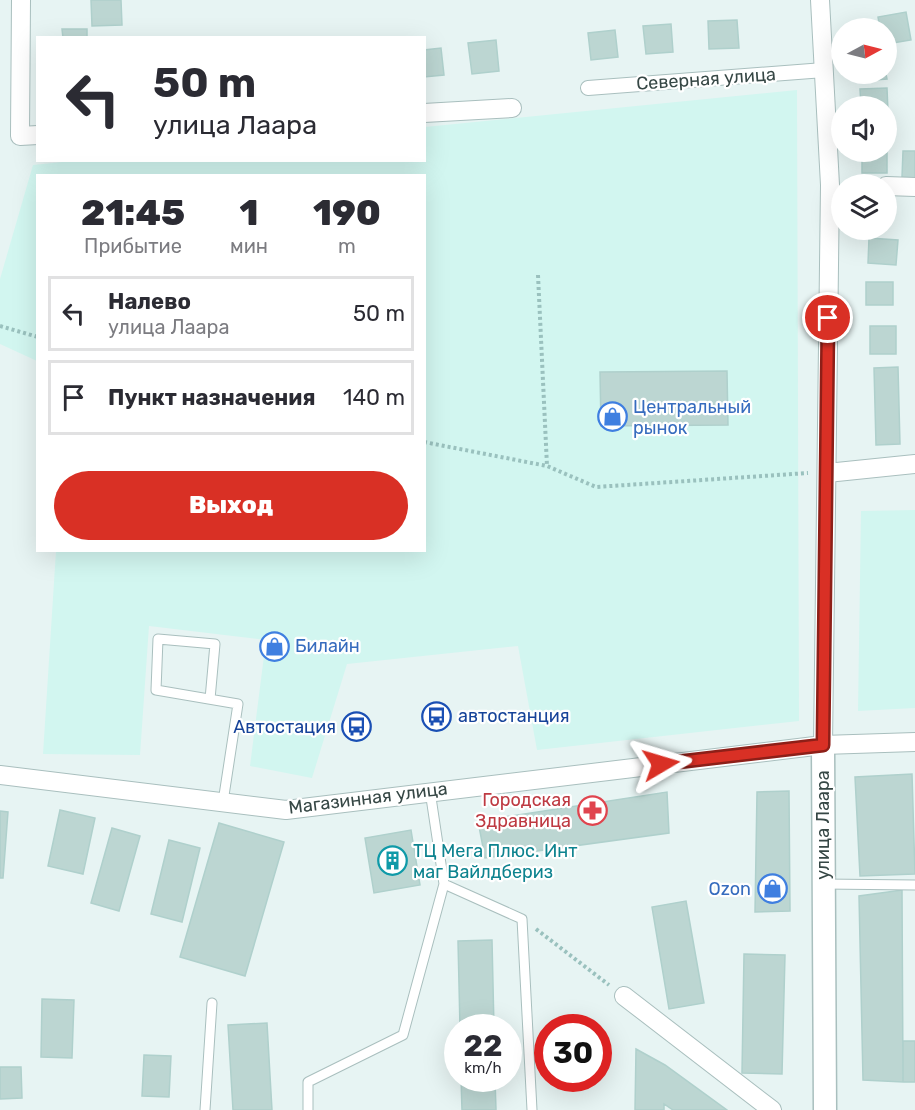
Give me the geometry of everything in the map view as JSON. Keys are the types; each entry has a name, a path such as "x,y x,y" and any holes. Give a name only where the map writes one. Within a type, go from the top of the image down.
{"street":[{"path":"21,0 29,135"},
{"name":"улица Лаара","path":"820,0 824,70 835,174"},
{"name":"Северная улица","path":"588,88 824,70"},
{"path":"426,113 512,108"},
{"path":"897,186 915,187"},
{"name":"улица Лаара","path":"825,1110 823,745 827,474 834,240"},
{"path":"827,474 915,464"},
{"name":"Магазинная улица","path":"0,775 286,810 430,790 823,745 915,742"},
{"path":"624,996 772,1110"}],"lane":[{"path":"210,699 215,644 158,639 156,690 238,704 223,802"},
{"path":"308,1110 308,1082 403,1035 444,884 430,790"},
{"path":"444,884 522,919 531,1110"},
{"path":"823,885 915,885"},
{"path":"205,1110 212,1003"}],"path":[{"path":"538,275 547,466"},
{"path":"0,327 36,336"},
{"path":"426,442 547,466 596,487 827,474"},
{"path":"522,919 624,996"}],"shaded area":[{"name":"Центральный рынок","path":"797,90 799,721 537,750 518,646 347,664 312,778 250,766 266,640 149,626 140,755 43,754 56,552 426,552 426,174 36,174 36,361 0,344 0,279 33,165 62,162 426,162 426,127"},
{"path":"915,510 915,708 858,711 861,511"}],"building":[{"path":"91,0 121,0 122,25 92,26"},
{"path":"906,12 911,40 897,42 897,18 878,17"},
{"path":"737,20 739,48 709,49 708,21"},
{"path":"671,24 673,52 646,54 643,26"},
{"path":"62,29 87,29 87,36 63,36"},
{"path":"615,30 618,57 591,60 588,33"},
{"path":"496,40 499,71 472,74 468,43"},
{"path":"441,48 444,75 426,77 426,50"},
{"path":"887,88 887,96 860,96 860,89"},
{"path":"903,151 915,151 915,178 902,177"},
{"path":"862,162 887,162 887,173 862,173"},
{"path":"869,240 898,240 896,265 868,263"},
{"path":"866,282 893,282 893,305 866,305"},
{"path":"870,326 896,326 896,354 870,354"},
{"path":"898,367 900,444 876,445 874,368"},
{"path":"727,371 728,425 601,426 600,372"},
{"path":"912,774 915,874 860,876 855,777"},
{"path":"789,791 790,911 755,912 757,792"},
{"path":"667,792 669,833 485,858 478,821"},
{"path":"60,810 95,818 83,874 48,866"},
{"path":"0,811 8,812 3,878 0,878"},
{"path":"219,823 284,842 245,976 180,957"},
{"path":"112,828 140,836 119,911 91,903"},
{"name":"ТЦ Мега Плюс. Инт маг Вайлдбериз","path":"411,830 420,885 374,893 365,838"},
{"path":"169,840 200,848 182,922 151,914"},
{"path":"902,890 903,1082 863,1080 859,896"},
{"path":"686,901 704,1003 669,1009 652,907"},
{"path":"492,940 494,1014 460,1014 458,941"},
{"path":"744,954 785,955 782,1074 742,1073"},
{"path":"42,999 74,1000 72,1058 41,1057"},
{"path":"267,1023 272,1110 233,1110 228,1025"},
{"path":"903,1041 915,1041 915,1082 903,1082"},
{"path":"636,1049 665,1065 727,1110 673,1110 664,1104 664,1110 635,1110"},
{"path":"144,1055 171,1056 169,1097 142,1096"},
{"path":"0,1067 21,1067 22,1098 0,1099"},
{"path":"461,1092 495,1092 496,1110 462,1110"}],"place":[{"name":"Центральный рынок","path":"612,417"},
{"name":"Билайн","path":"274,646"},
{"name":"автостанция","path":"437,716"},
{"name":"Автостация","path":"357,727"},
{"name":"Городская Здравница","path":"592,810"},
{"name":"ТЦ Мега Плюс. Инт маг Вайлдбериз","path":"392,861"},
{"name":"Ozon","path":"772,889"}],"route":[{"path":"661,764 823,745 828,318"}]}
